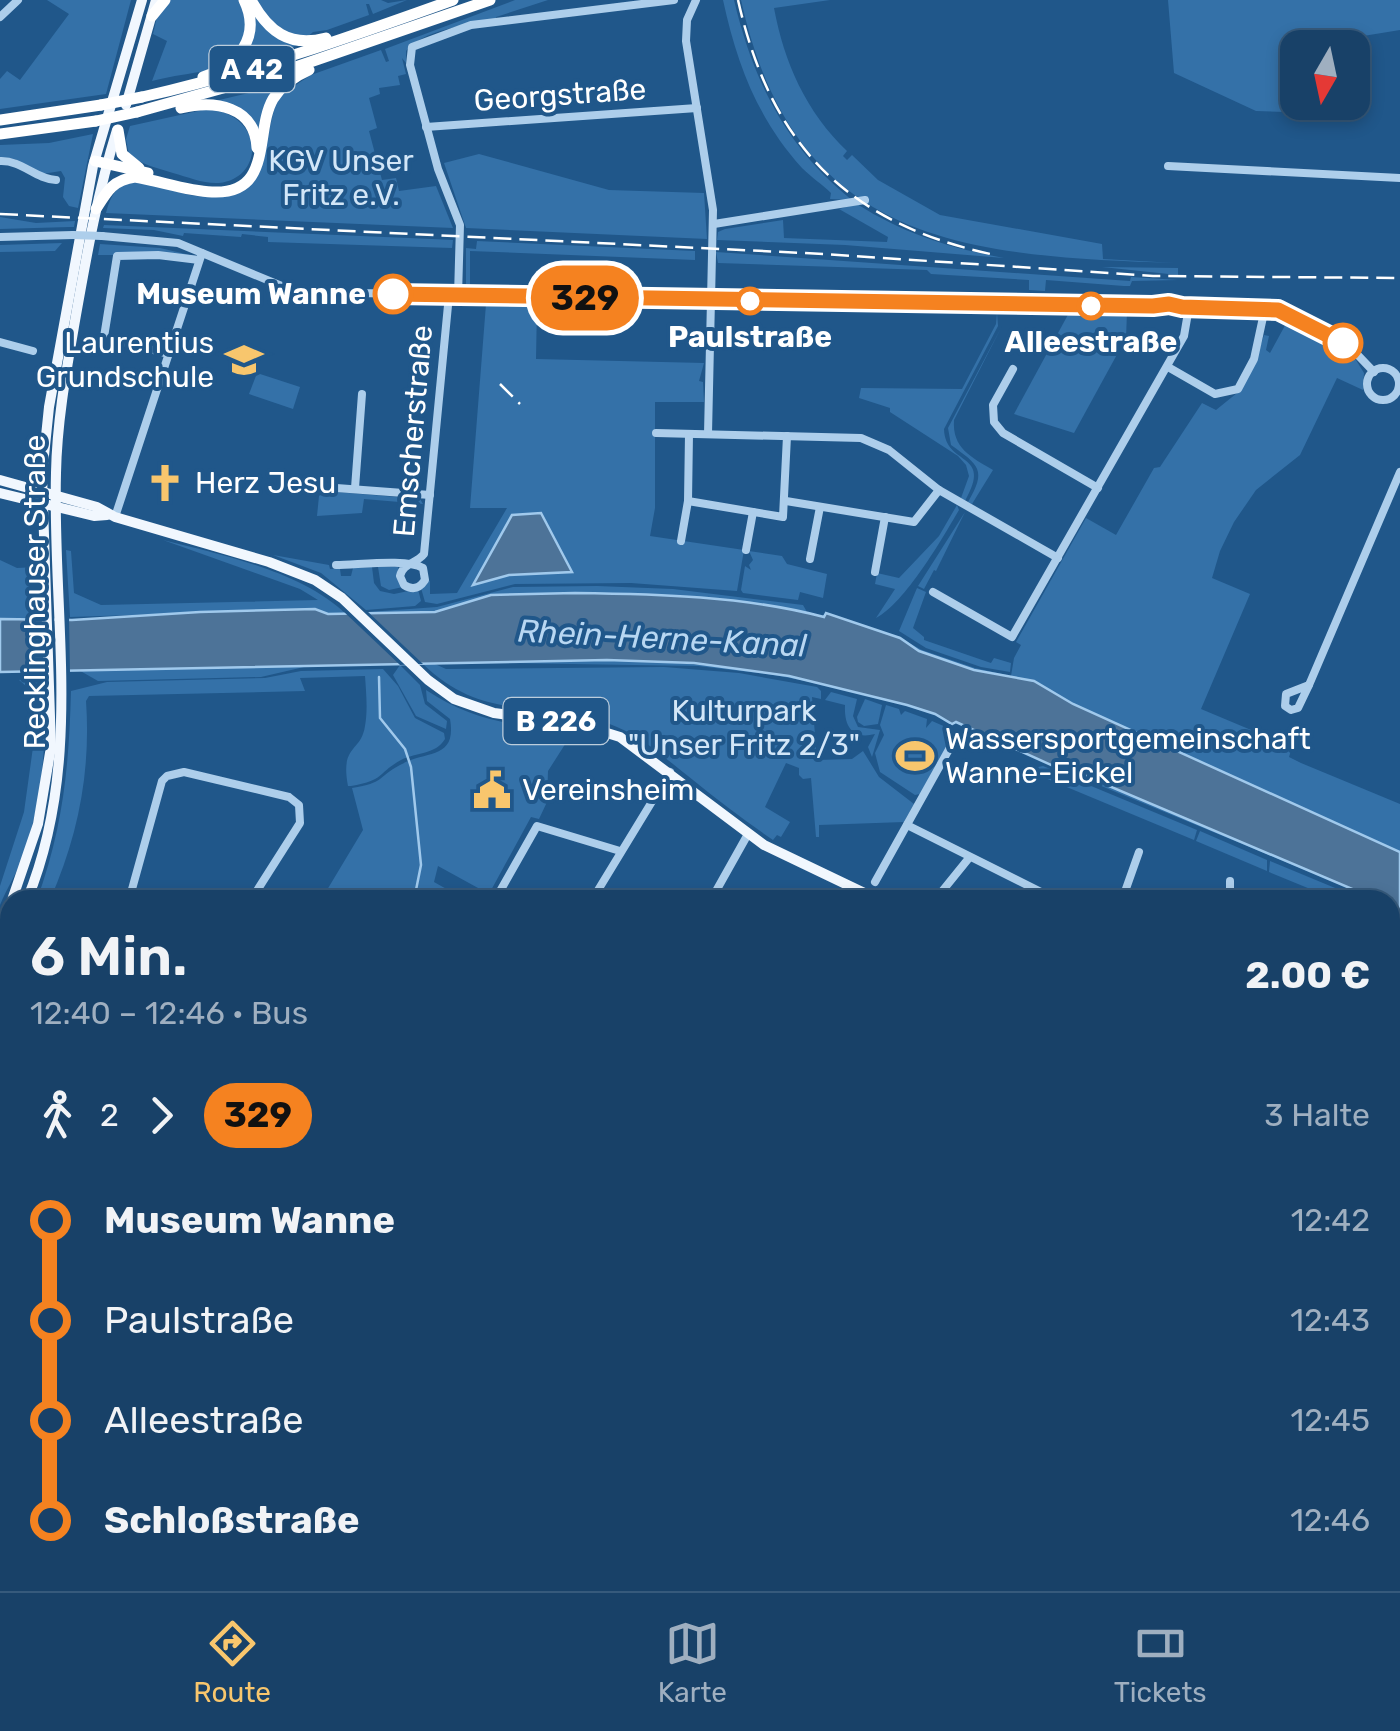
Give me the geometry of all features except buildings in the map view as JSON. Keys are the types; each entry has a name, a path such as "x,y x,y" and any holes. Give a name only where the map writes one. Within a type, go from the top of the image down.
{"highway":[{"path":"152,16 165,0"},
{"path":"247,0 270,29 287,38 307,42 360,33"},
{"path":"142,97 207,76 238,57 251,29 247,0"},
{"name":"A 42","path":"0,120 102,105 216,80 452,0"},
{"name":"A 42","path":"0,134 96,121 220,90 490,0"},
{"path":"100,165 213,192 244,184 261,157 272,101 292,78 321,65 334,54"},
{"path":"96,210 113,184 141,175 202,186 233,184 247,174 254,162 256,136 241,114 221,106 138,112"},
{"path":"118,130 126,159 141,175"}],"main road":[{"path":"100,165 142,0"},
{"path":"100,165 118,130 156,0"},
{"name":"Recklinghauser Straße","path":"14,890 32,847 46,788 62,616 56,453 100,165"},
{"name":"Recklinghauser Straße","path":"31,890 55,807 62,748 48,616 43,497 49,407 100,165"},
{"name":"B 226","path":"0,480 43,497"},
{"name":"B 226","path":"0,493 97,506 112,516 304,574 326,586 444,693 494,713 602,730 631,743 748,834 786,858 857,890"}],"street":[{"path":"0,17 18,0"},
{"name":"Emscherstraße","path":"336,566 411,563 424,554 460,225 438,170 410,65 410,51 416,43 471,26 674,0"},
{"path":"696,0 687,20 686,38 714,224 708,434"},
{"name":"Georgstraße","path":"426,127 697,108"},
{"path":"0,161 16,162 45,179 56,180"},
{"path":"1168,166 1400,178"},
{"path":"714,224 865,200"},
{"path":"0,238 72,235 168,241 301,292 1266,308 1290,314 1343,343 1374,372"},
{"path":"168,354 104,337 117,256 201,256"},
{"path":"112,516 201,256"},
{"path":"933,592 1012,637 1168,367 1184,336 1184,307"},
{"path":"1168,367 1216,394 1238,389 1254,359 1266,308"},
{"path":"0,342 33,351"},
{"path":"1394,373 1400,362"},
{"path":"1386,369 1394,373 1399,384 1398,397 1384,400 1373,396 1368,382 1374,372 1386,369"},
{"path":"1013,370 994,405 994,422 1003,433 1098,488"},
{"path":"354,488 362,394"},
{"path":"656,433 852,436 872,441 890,450 939,490 1058,558"},
{"path":"681,541 688,501 688,434"},
{"path":"688,501 783,517 787,436"},
{"path":"1309,685 1396,492 1400,472"},
{"path":"310,492 323,487 430,495"},
{"path":"786,501 916,521 939,490"},
{"path":"810,559 820,506"},
{"path":"746,550 753,512"},
{"path":"875,572 884,518"},
{"path":"874,882 952,744"},
{"path":"133,890 162,781 184,772 289,796 299,805 300,824 257,890"},
{"path":"598,890 670,772"},
{"path":"907,824 1036,890"},
{"path":"501,890 536,826 620,852"},
{"path":"716,890 748,834"},
{"path":"1126,890 1139,852"},
{"path":"943,890 969,858"},
{"path":"1230,882 1230,890"}],"green space":[{"path":"47,0 131,0 106,94 0,109 0,79 7,71 20,80 69,14"},
{"path":"161,0 407,0 373,14 366,4 369,15 313,32 298,44 260,60 152,81 167,41 153,34"},
{"name":"KGV Unser Fritz e.V.","path":"515,0 548,0 496,20 422,38 406,51 406,63 402,58 406,74 398,76 400,85 379,88 380,94 369,98 377,128 369,131 382,180 396,178 399,191 436,186 453,228 106,213 113,195 123,185 135,182 194,196 214,195 227,189 259,172 275,106 282,94 311,75 381,50 386,62 389,61 385,49"},
{"path":"723,0 734,0 762,85 791,135 808,158 852,200 830,199 831,193 802,168 773,130 742,68"},
{"path":"741,0 830,0 774,8 778,28 799,85 820,120 847,151 843,156 847,160 852,155 878,180 940,215 1102,244 1103,259 1175,263 1098,260 1025,253 959,241 899,220 846,189 802,143 766,81"},
{"path":"1168,0 1400,0 1400,30 1370,35 1370,30 1280,30 1280,112 1256,111 1174,73"},
{"path":"283,80 261,142 256,129 215,101 257,91"},
{"path":"207,109 226,113 248,133 251,159 234,179 219,183 202,181 150,166 129,155 126,139 130,126"},
{"path":"93,134 78,208 69,206 63,197 65,178 61,171 42,174 15,159 0,158 0,145 49,143"},
{"path":"479,154 609,190 704,193 707,239 466,228 444,163"},
{"path":"857,204 928,238 1004,258 845,245 717,240 718,232 725,229 783,220 784,238 887,242 888,237 839,209"},
{"path":"0,217 36,223 75,221 74,227 0,229"},
{"path":"104,225 453,240 452,248 268,242 268,237 242,234 183,236 154,230 103,228"},
{"path":"477,241 695,251 695,260 470,251 470,287 466,287 466,248 476,249"},
{"path":"62,243 55,251 0,252 0,245"},
{"path":"100,244 160,248 190,255 98,255"},
{"path":"716,252 1130,281 1131,277 1178,280 1132,281 1130,286 1124,286 1046,280 1045,291 1029,290 1029,280 931,274 927,270 718,263"},
{"path":"1102,267 1178,268 1178,275"},
{"path":"486,304 537,305 536,359 704,363 699,381 703,382 704,402 655,402 655,508 650,536 744,550 737,591 631,583 515,584 437,604 425,602 421,588 427,579 430,594 457,593 507,508 470,508","holes":["541,514 571,571 509,575 474,584 512,515"]},
{"path":"1070,311 1127,312 1126,338 1074,433 1014,414"},
{"path":"997,313 998,326 944,429 946,441 974,474 965,501 961,498 969,476 958,456 890,412 890,408 859,398 861,388 962,389 996,324"},
{"path":"1288,320 1356,360 1364,373 1363,390 1337,378 1300,455 1256,490 1234,522 1212,578 1250,594 1201,709 1292,747 1289,757 1301,763 1400,804 1400,852 1073,704 1032,681 974,670 919,651 900,638 922,650 1011,676 1021,645 1016,642 1086,518 1116,535 1154,468 1160,467 1202,403 1216,410 1237,393 1264,335 1269,336 1266,350 1270,353"},
{"path":"1002,326 954,420 960,445 993,470 972,504 968,502 977,482 977,469 951,445 948,428"},
{"path":"257,373 300,387 293,409 249,394"},
{"path":"325,491 420,499 423,504 364,499 362,513 317,516 319,496"},
{"path":"957,505 959,510 922,569 899,599 876,618 895,589 875,584 877,573 899,578 939,536"},
{"path":"965,512 936,571 924,589 918,586"},
{"path":"163,540 284,576 307,586 346,614 315,609 70,617 66,550 71,551 74,593 101,605 318,600 300,589"},
{"path":"749,551 782,556 787,564 827,574 823,598 800,592 798,600 743,593 745,566 751,570 753,560"},
{"path":"273,555 329,565 330,569 340,569 341,576 351,576 353,568 372,567 374,583 380,591 394,594 418,589 421,601 415,606 366,610 321,573"},
{"path":"0,560 17,568 36,567 42,618 0,619"},
{"path":"378,567 398,567 403,587 389,590 381,586"},
{"path":"513,587 673,589 803,605 807,612 710,599 575,593 491,595 435,612 368,612 437,607"},
{"path":"917,588 926,592 913,628 924,640 991,663 994,658 1011,663 1010,672 981,667 926,648 899,631"},
{"path":"607,660 672,663 736,669 773,675 698,666 439,662"},
{"path":"398,663 304,667 261,677 98,681 77,669"},
{"name":"Kulturpark \"Unser Fritz 2/3\"","path":"423,664 446,669 664,667 739,673 817,687 821,699 812,697 817,760 852,759 863,751 879,777 914,804 904,822 819,825 816,837 811,778 803,779 799,768 786,763 765,807 790,822 781,837 777,835 773,840 628,732 591,718 518,708 471,696 447,684"},
{"path":"400,665 420,685 425,704 447,721 446,729 416,716 393,675"},
{"path":"383,669 398,686 415,718 444,733 445,739 431,751 401,760 376,779 348,786 347,763 365,726 365,676 300,678 305,691 89,696 84,778 75,828 54,890 40,890 63,797 71,691 107,682 265,678 301,671"},
{"path":"44,673 40,788 23,856 7,890 0,890 24,812 39,704 33,692 19,680"},
{"path":"426,690 481,716 578,733 571,735 548,771 547,802 539,819 531,817 491,890 482,890 438,866 434,882 448,890 327,890 363,830 352,788 376,782 410,760 438,752 449,741 450,719 427,701"},
{"path":"831,692 857,699 853,716 858,727 880,730 872,757 868,747 875,734 860,735 851,730 845,705 825,700"},
{"path":"865,699 882,705 878,724 864,726 858,722"},
{"path":"886,705 899,709 901,715 905,711 927,719 926,728 932,721 955,731 920,794 915,795 880,772 875,753 884,735 880,725"},
{"path":"1043,766 1197,830 1194,840 1033,773"},
{"path":"1062,766 1354,890 1354,890 1060,769"},
{"path":"1200,831 1267,860 1267,871 1196,841"},
{"path":"1270,861 1340,890 1313,890 1269,872"}],"water":[{"path":"541,513 572,572 509,575 473,585 512,515"},
{"name":"Rhein-Herne-Kanal","path":"637,594 763,605 824,617 826,613 900,638 919,651 974,670 1034,681 1073,704 1400,852 1400,890 1354,890 935,714 789,676 694,663 607,660 0,672 0,619 72,620 315,609 328,614 435,612 491,595"}],"pier":[{"path":"342,610 366,610 423,664 400,665"},
{"path":"56,615 69,615 70,673 44,673 42,616 54,616 55,626"}],"waterway":[{"path":"379,677 380,718 405,749 411,767 421,865 416,890"}],"railway":[{"path":"738,0 752,52 771,97 795,137 824,171 858,199 897,223 995,255"},
{"path":"0,214 824,254 1153,276 1400,278"},
{"path":"500,384 520,404"}],"bus line":[{"name":"329","path":"393,294 1266,308 1290,314 1343,343"}],"place":[{"name":"Museum Wanne","path":"393,294"},
{"name":"Paulstraße","path":"750,301"},
{"name":"Alleestraße","path":"1091,306"},
{"name":"Laurentius Grundschule","path":"244,360"},
{"name":"Herz Jesu","path":"165,483"},
{"name":"Wassersportgemeinschaft Wanne-Eickel","path":"915,756"},
{"name":"Vereinsheim","path":"492,790"}]}
